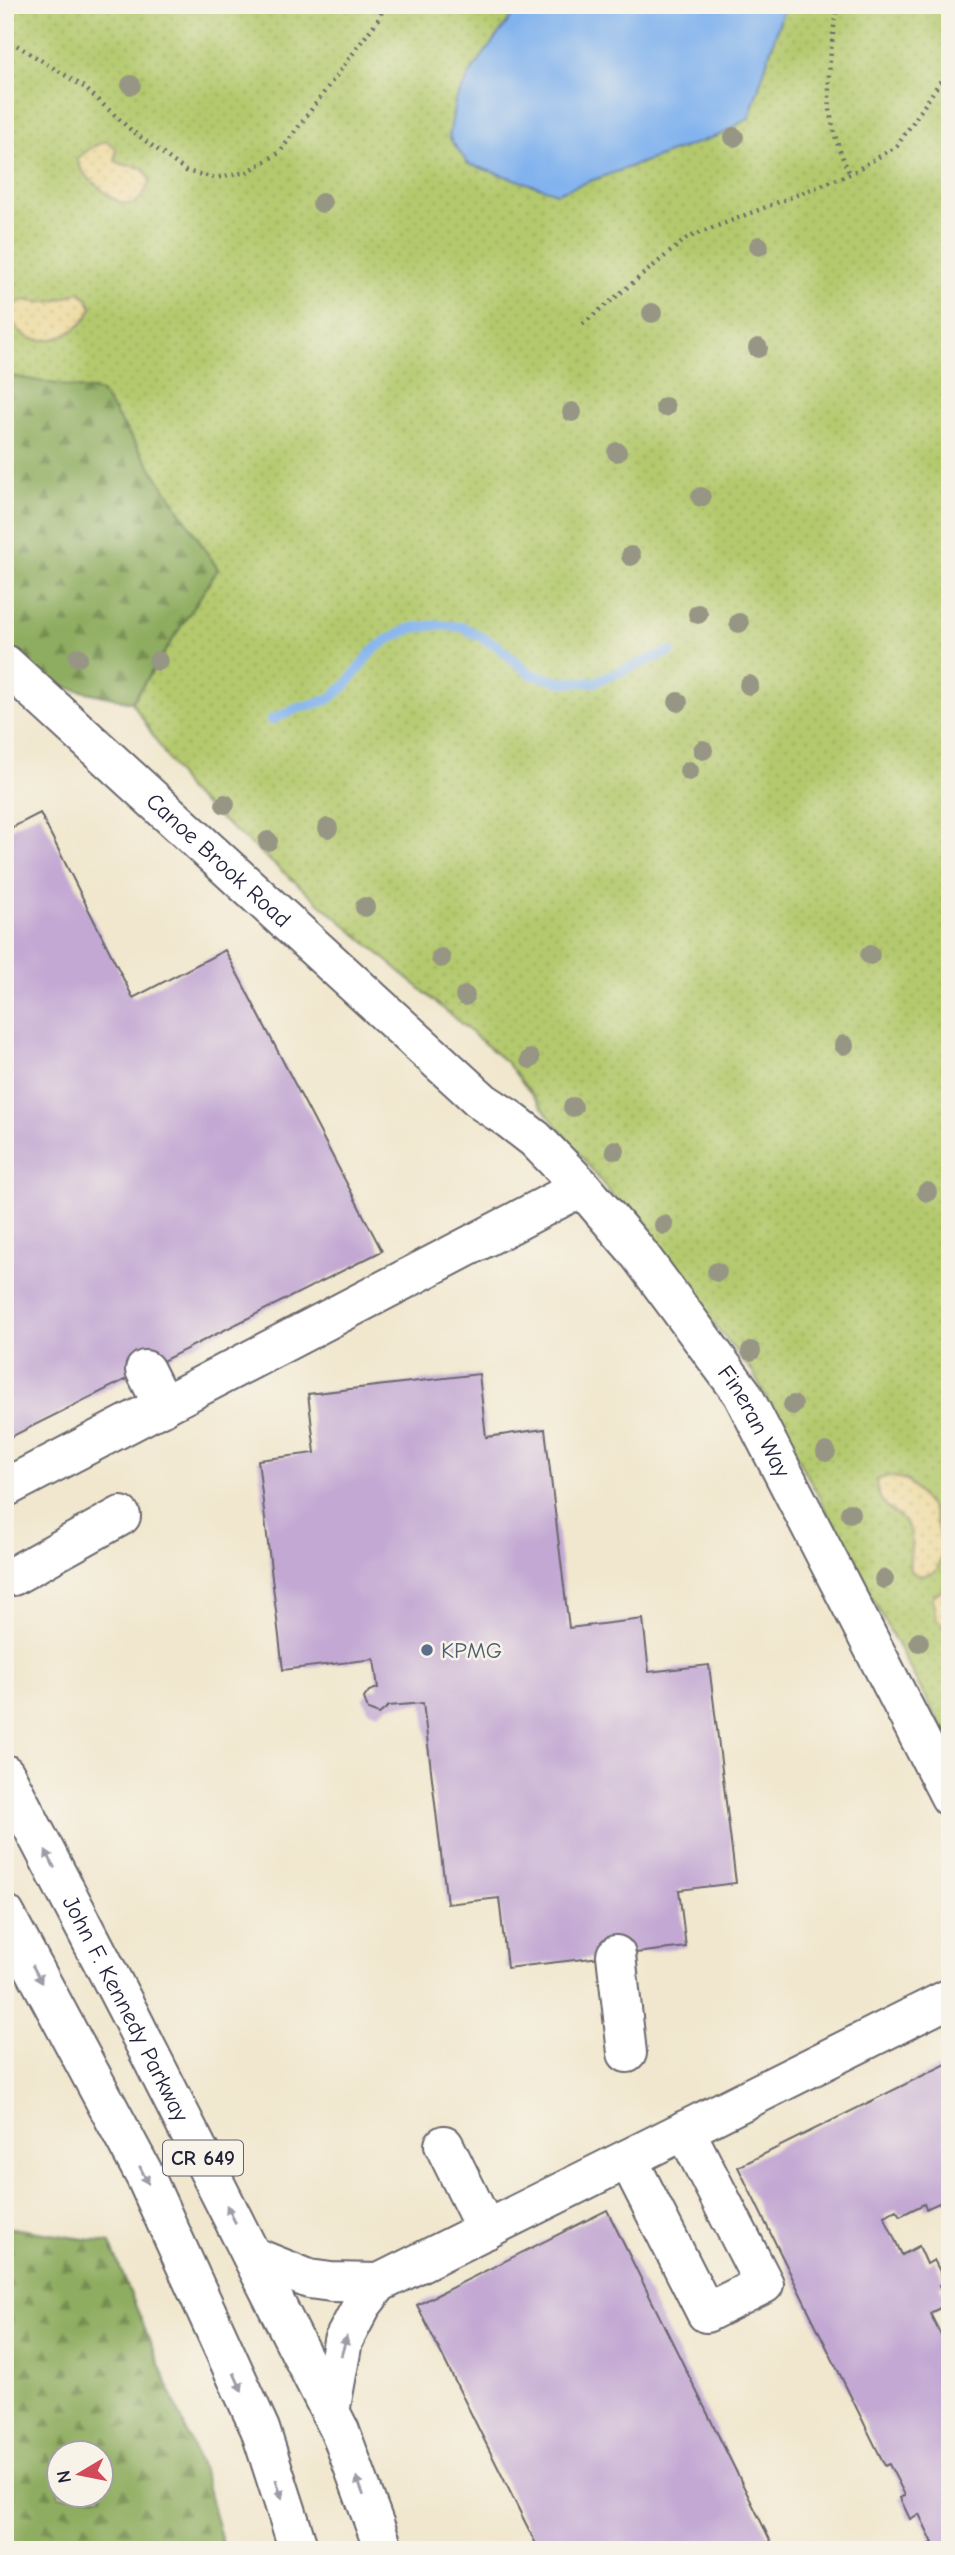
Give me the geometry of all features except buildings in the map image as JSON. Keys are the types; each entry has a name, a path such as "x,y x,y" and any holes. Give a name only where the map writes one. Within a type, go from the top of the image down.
{"main road":[{"name":"Canoe Brook Road","path":"5,664 483,1102"},
{"name":"Fineran Way","path":"483,1102 535,1139 582,1187 636,1250 743,1393 950,1797"},
{"path":"5,1488 582,1187"},
{"path":"145,1370 163,1406"},
{"path":"13,1576 121,1516"},
{"name":"John F. Kennedy Parkway","path":"5,1774 340,2431 384,2550"},
{"name":"CR 649","path":"5,1914 145,2176 260,2429 299,2550"},
{"path":"615,1955 627,2053"},
{"path":"330,2412 343,2341 362,2305 379,2283 950,1998"},
{"path":"628,2159 706,2313 764,2284 685,2130"},
{"path":"444,2145 486,2230"},
{"path":"252,2256 309,2279 379,2283"}],"path":[{"path":"5,38 84,87 131,130 186,171 215,178 247,172 279,153 380,17 384,5"},
{"path":"837,5 829,63 828,108 839,151 850,174"},
{"path":"583,324 687,238 850,174 897,146 950,67"}],"green space":[{"path":"5,5 950,5 950,1744 753,1373 506,1062 188,791 132,702 218,569 102,393 5,375"},
{"path":"5,375 101,392 218,569 132,702 5,674"},
{"path":"5,2227 110,2243 205,2477 224,2550 5,2550"}],"sand":[{"path":"106,141 116,149 115,161 144,169 150,180 136,202 130,204 117,201 81,169 77,159 92,147"},
{"path":"79,292 86,297 92,308 74,330 48,340 23,335 14,326 9,312 24,300 52,301"},
{"path":"889,1476 907,1480 932,1509 942,1554 937,1570 930,1574 920,1575 910,1571 910,1531 901,1519 885,1506 878,1491 876,1480"},
{"path":"950,1588 950,1632 936,1618 932,1597 943,1589"}],"water":[{"path":"520,5 785,5 749,118 722,134 557,193 468,164 449,137 455,102 473,69"}],"waterway":[{"path":"271,720 298,708 328,700 345,686 372,651 412,628 438,625 462,627 496,645 530,674 561,682 594,682 671,651"}],"place":[{"name":"KPMG","path":"427,1650"}]}
